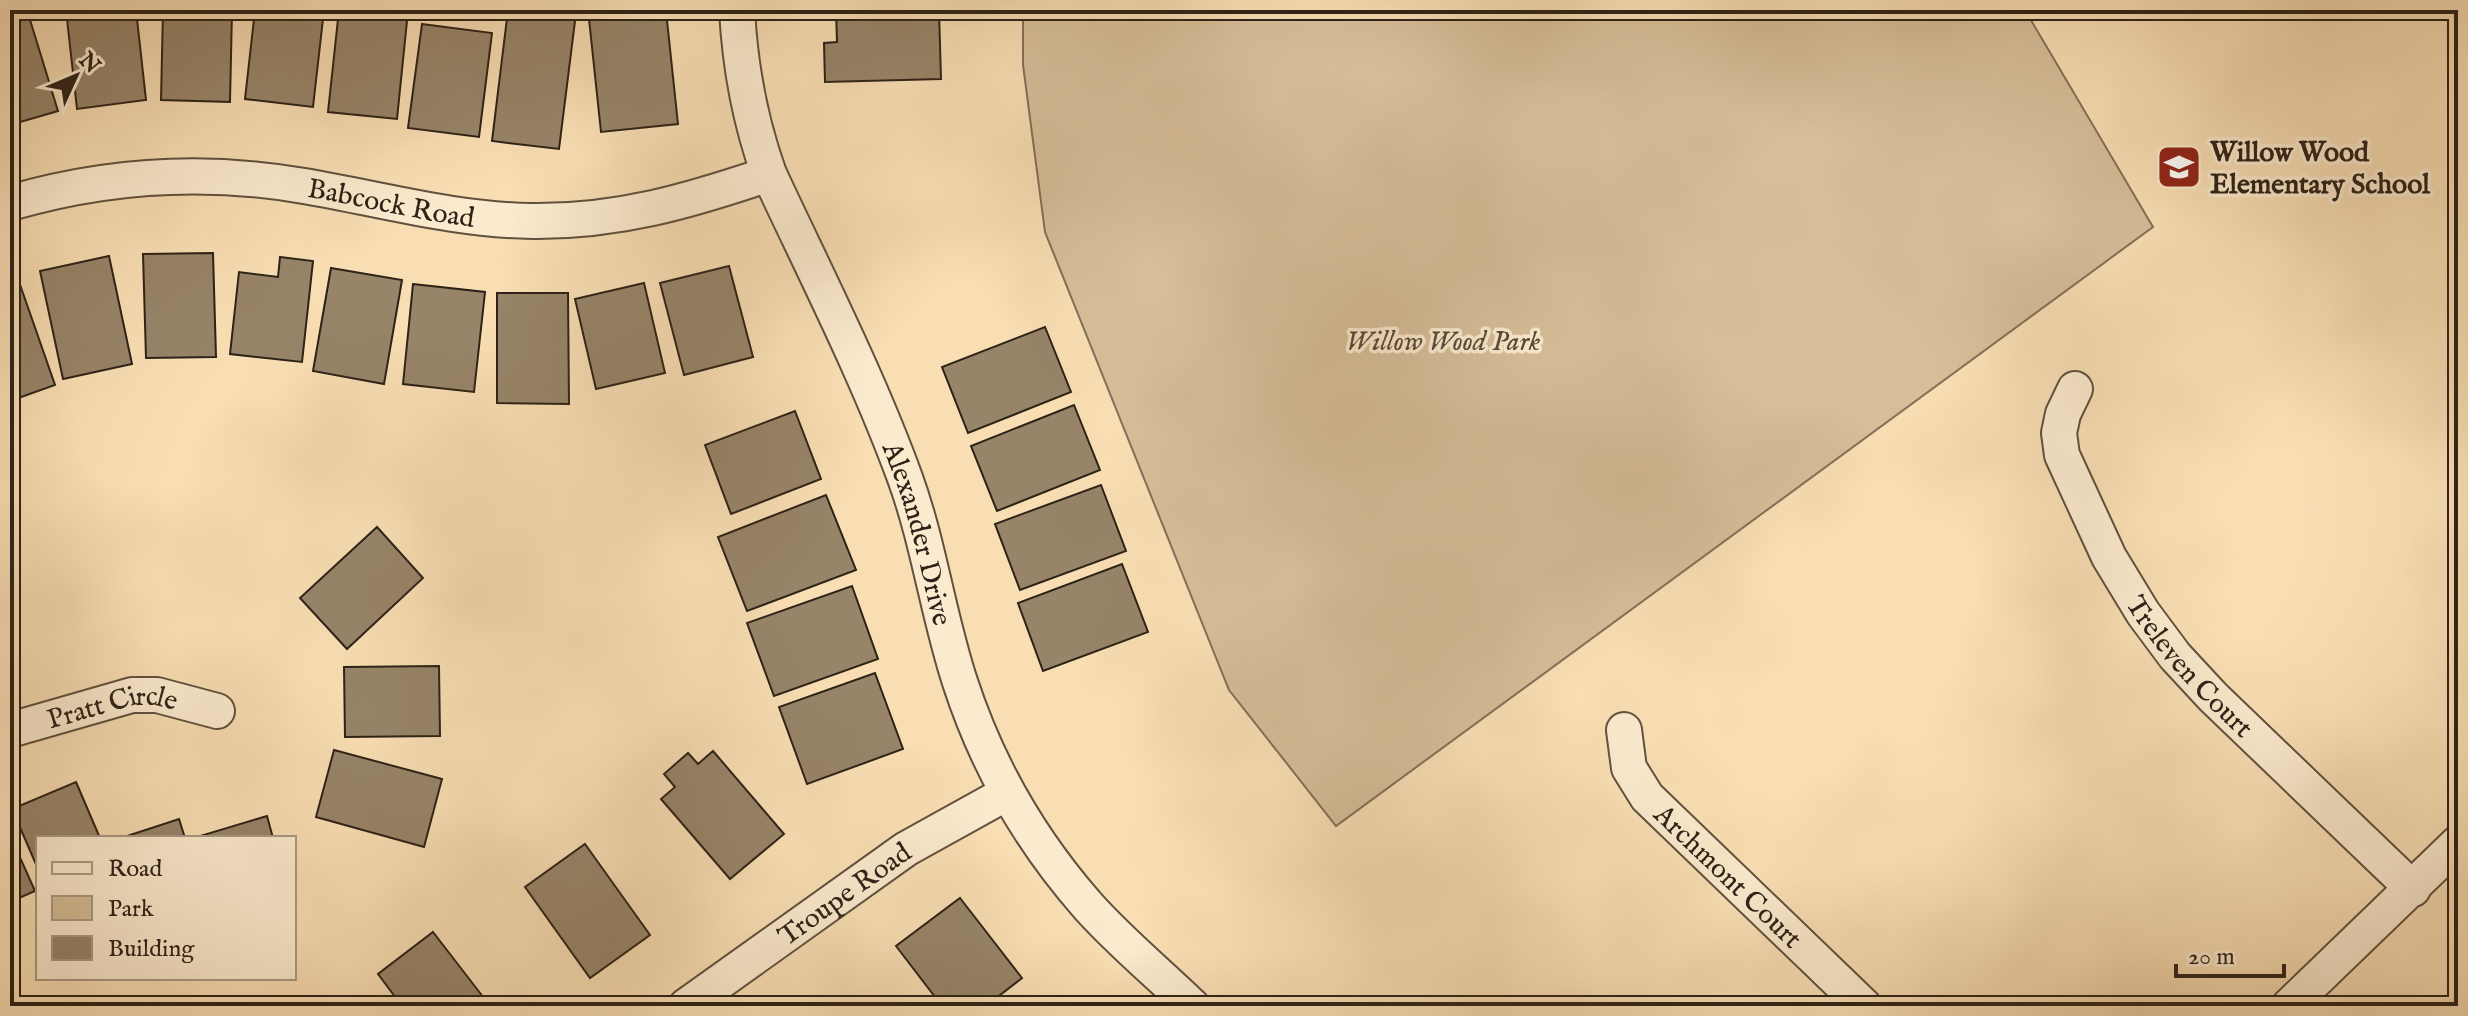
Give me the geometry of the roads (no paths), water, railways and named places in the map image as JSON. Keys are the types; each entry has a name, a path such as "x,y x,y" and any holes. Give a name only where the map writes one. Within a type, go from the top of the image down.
{"street":[{"name":"Alexander Drive","path":"737,10 747,92 769,174 892,444 921,524 959,679 986,754 1034,837 1090,908 1192,1006"},
{"name":"Babcock Road","path":"10,203 106,182 183,175 305,186 446,214 572,221 613,218 659,209 769,174"},
{"name":"Treleven Court","path":"2075,389 2063,414 2059,433 2062,455 2109,557 2143,613 2175,656 2213,697 2413,889"},
{"name":"Pratt Circle","path":"10,730 132,695 157,695 217,711"},
{"name":"Archmont Court","path":"1624,730 1629,768 1647,797 1864,1006"},
{"name":"Troupe Road","path":"686,1006 906,849 1007,793"},
{"path":"2289,1006 2458,843"}],"place":[{"name":"Willow Wood Elementary School","path":"2179,167"}],"park label":[{"name":"Willow Wood Park","path":"1443,340"}]}
